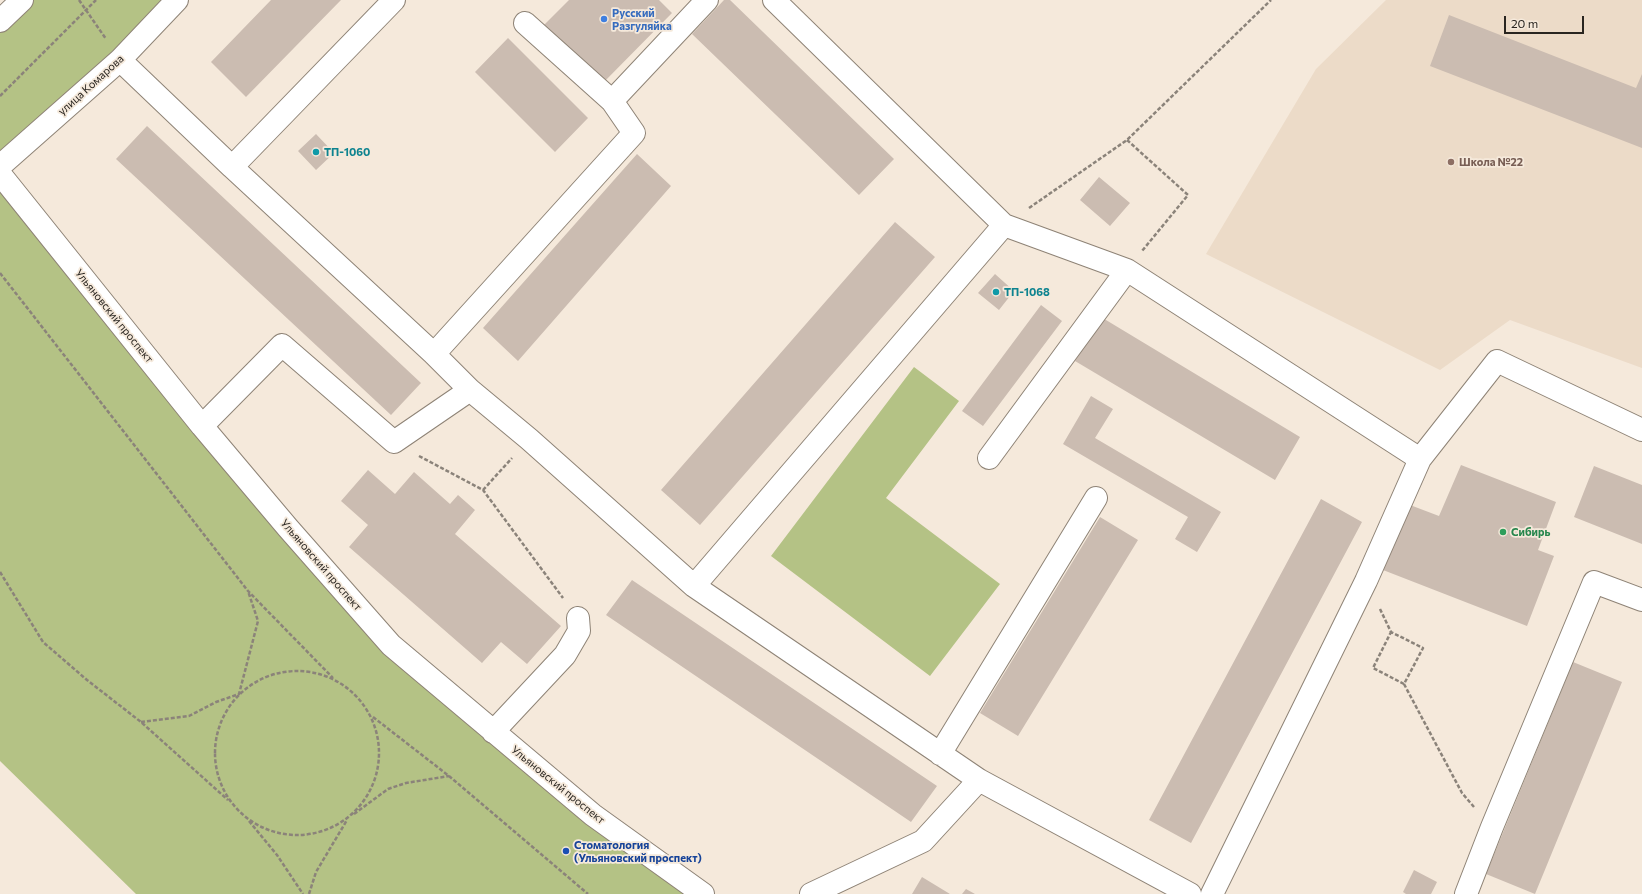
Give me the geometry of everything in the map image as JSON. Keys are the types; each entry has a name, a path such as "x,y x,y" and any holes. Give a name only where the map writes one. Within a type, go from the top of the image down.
{"street":[{"path":"0,21 22,0"},
{"name":"улица Комарова","path":"0,166 120,60 177,0"},
{"path":"232,167 394,0"},
{"path":"774,0 1004,225 1127,270 1420,459"},
{"path":"612,101 695,4"},
{"path":"434,354 634,133 612,101 525,23"},
{"path":"120,60 232,167 434,354 470,390 529,439 694,586 979,780 1190,894"},
{"name":"Ульяновский проспект","path":"0,174 202,426 288,528 391,645 593,815 703,894"},
{"path":"694,586 1004,225"},
{"path":"989,458 1127,270"},
{"path":"202,426 282,345 394,442 470,390"},
{"path":"1212,894 1366,581 1420,459 1497,361 1642,430"},
{"path":"940,754 1096,498"},
{"path":"1466,894 1492,827 1594,582 1642,600"},
{"path":"493,732 565,655 579,631 578,618"},
{"path":"811,894 923,841 979,780"}],"path":[{"path":"79,0 120,60"},
{"path":"0,96 96,0"},
{"path":"1004,225 1127,140 1271,0"},
{"path":"1127,140 1188,195 1127,270"},
{"path":"0,273 248,591 333,678 356,694 372,717 450,776 588,894"},
{"path":"482,490 529,439"},
{"path":"394,442 482,490 578,618"},
{"path":"0,572 43,642 87,680 141,722 230,801 277,855 303,894"},
{"path":"1366,581 1391,632 1422,648 1404,684"},
{"path":"239,694 258,621 248,591"},
{"path":"1391,632 1373,668 1404,684 1462,793 1492,827"},
{"path":"230,801 219,780 215,757 216,742 217,734 225,712 239,694 255,681 274,673 294,670 314,671 333,678"},
{"path":"141,722 189,716 216,702 239,694"},
{"path":"309,894 316,872 348,819 367,798 378,772 380,744 372,717"},
{"path":"247,819 271,832 298,836 324,832 348,819 388,789 406,783 450,776"}],"shaded area":[{"name":"Школа №22","path":"1386,0 1642,0 1642,368 1510,320 1440,370 1206,254 1316,69"}],"green space":[{"path":"22,0 177,0 0,166 0,21"},
{"path":"0,174 391,645 703,894 136,894 0,761"},
{"path":"914,367 959,401 886,498 1000,584 930,676 771,556"}],"building":[{"path":"271,0 341,0 246,97 211,62"},
{"path":"569,0 659,0 672,13 602,84 543,26"},
{"path":"724,0 730,0 894,159 859,195 692,34"},
{"path":"1449,15 1636,88 1642,74 1642,148 1430,66"},
{"path":"508,38 588,118 555,152 475,72"},
{"path":"147,126 421,383 391,415 116,159"},
{"name":"ТП-1060","path":"316,134 334,153 316,170 298,151"},
{"path":"637,154 671,186 518,361 483,328"},
{"path":"1099,177 1130,203 1110,226 1080,200"},
{"path":"895,222 935,257 700,525 661,490"},
{"name":"ТП-1068","path":"995,274 1014,291 999,310 978,293"},
{"path":"1041,305 1062,321 983,426 962,411"},
{"path":"1101,317 1300,437 1275,480 1075,361"},
{"path":"1091,396 1113,409 1095,438 1221,512 1197,552 1175,539 1188,517 1063,444"},
{"path":"1461,465 1556,502 1538,550 1554,556 1527,626 1383,570 1410,505 1439,516"},
{"path":"1594,466 1642,485 1642,544 1574,517"},
{"path":"368,470 395,494 414,472 450,504 458,495 475,510 455,534 561,626 527,664 501,642 482,663 349,547 368,525 341,501"},
{"path":"1321,499 1362,522 1191,843 1149,820"},
{"path":"1100,517 1138,540 1018,736 980,713"},
{"path":"632,580 937,786 911,822 606,615"},
{"path":"1573,662 1622,682 1535,894 1486,874"},
{"path":"1414,870 1437,882 1431,894 1406,894 1403,892"},
{"path":"922,877 950,894 912,894"},
{"path":"966,889 975,894 962,894"}],"place":[{"name":"Русский Разгуляйка","path":"604,19"},
{"name":"ТП-1060","path":"316,152"},
{"name":"Школа №22","path":"1451,162"},
{"name":"ТП-1068","path":"996,292"},
{"name":"Сибирь","path":"1503,532"},
{"name":"Стоматология (Ульяновский проспект)","path":"566,851"}]}
